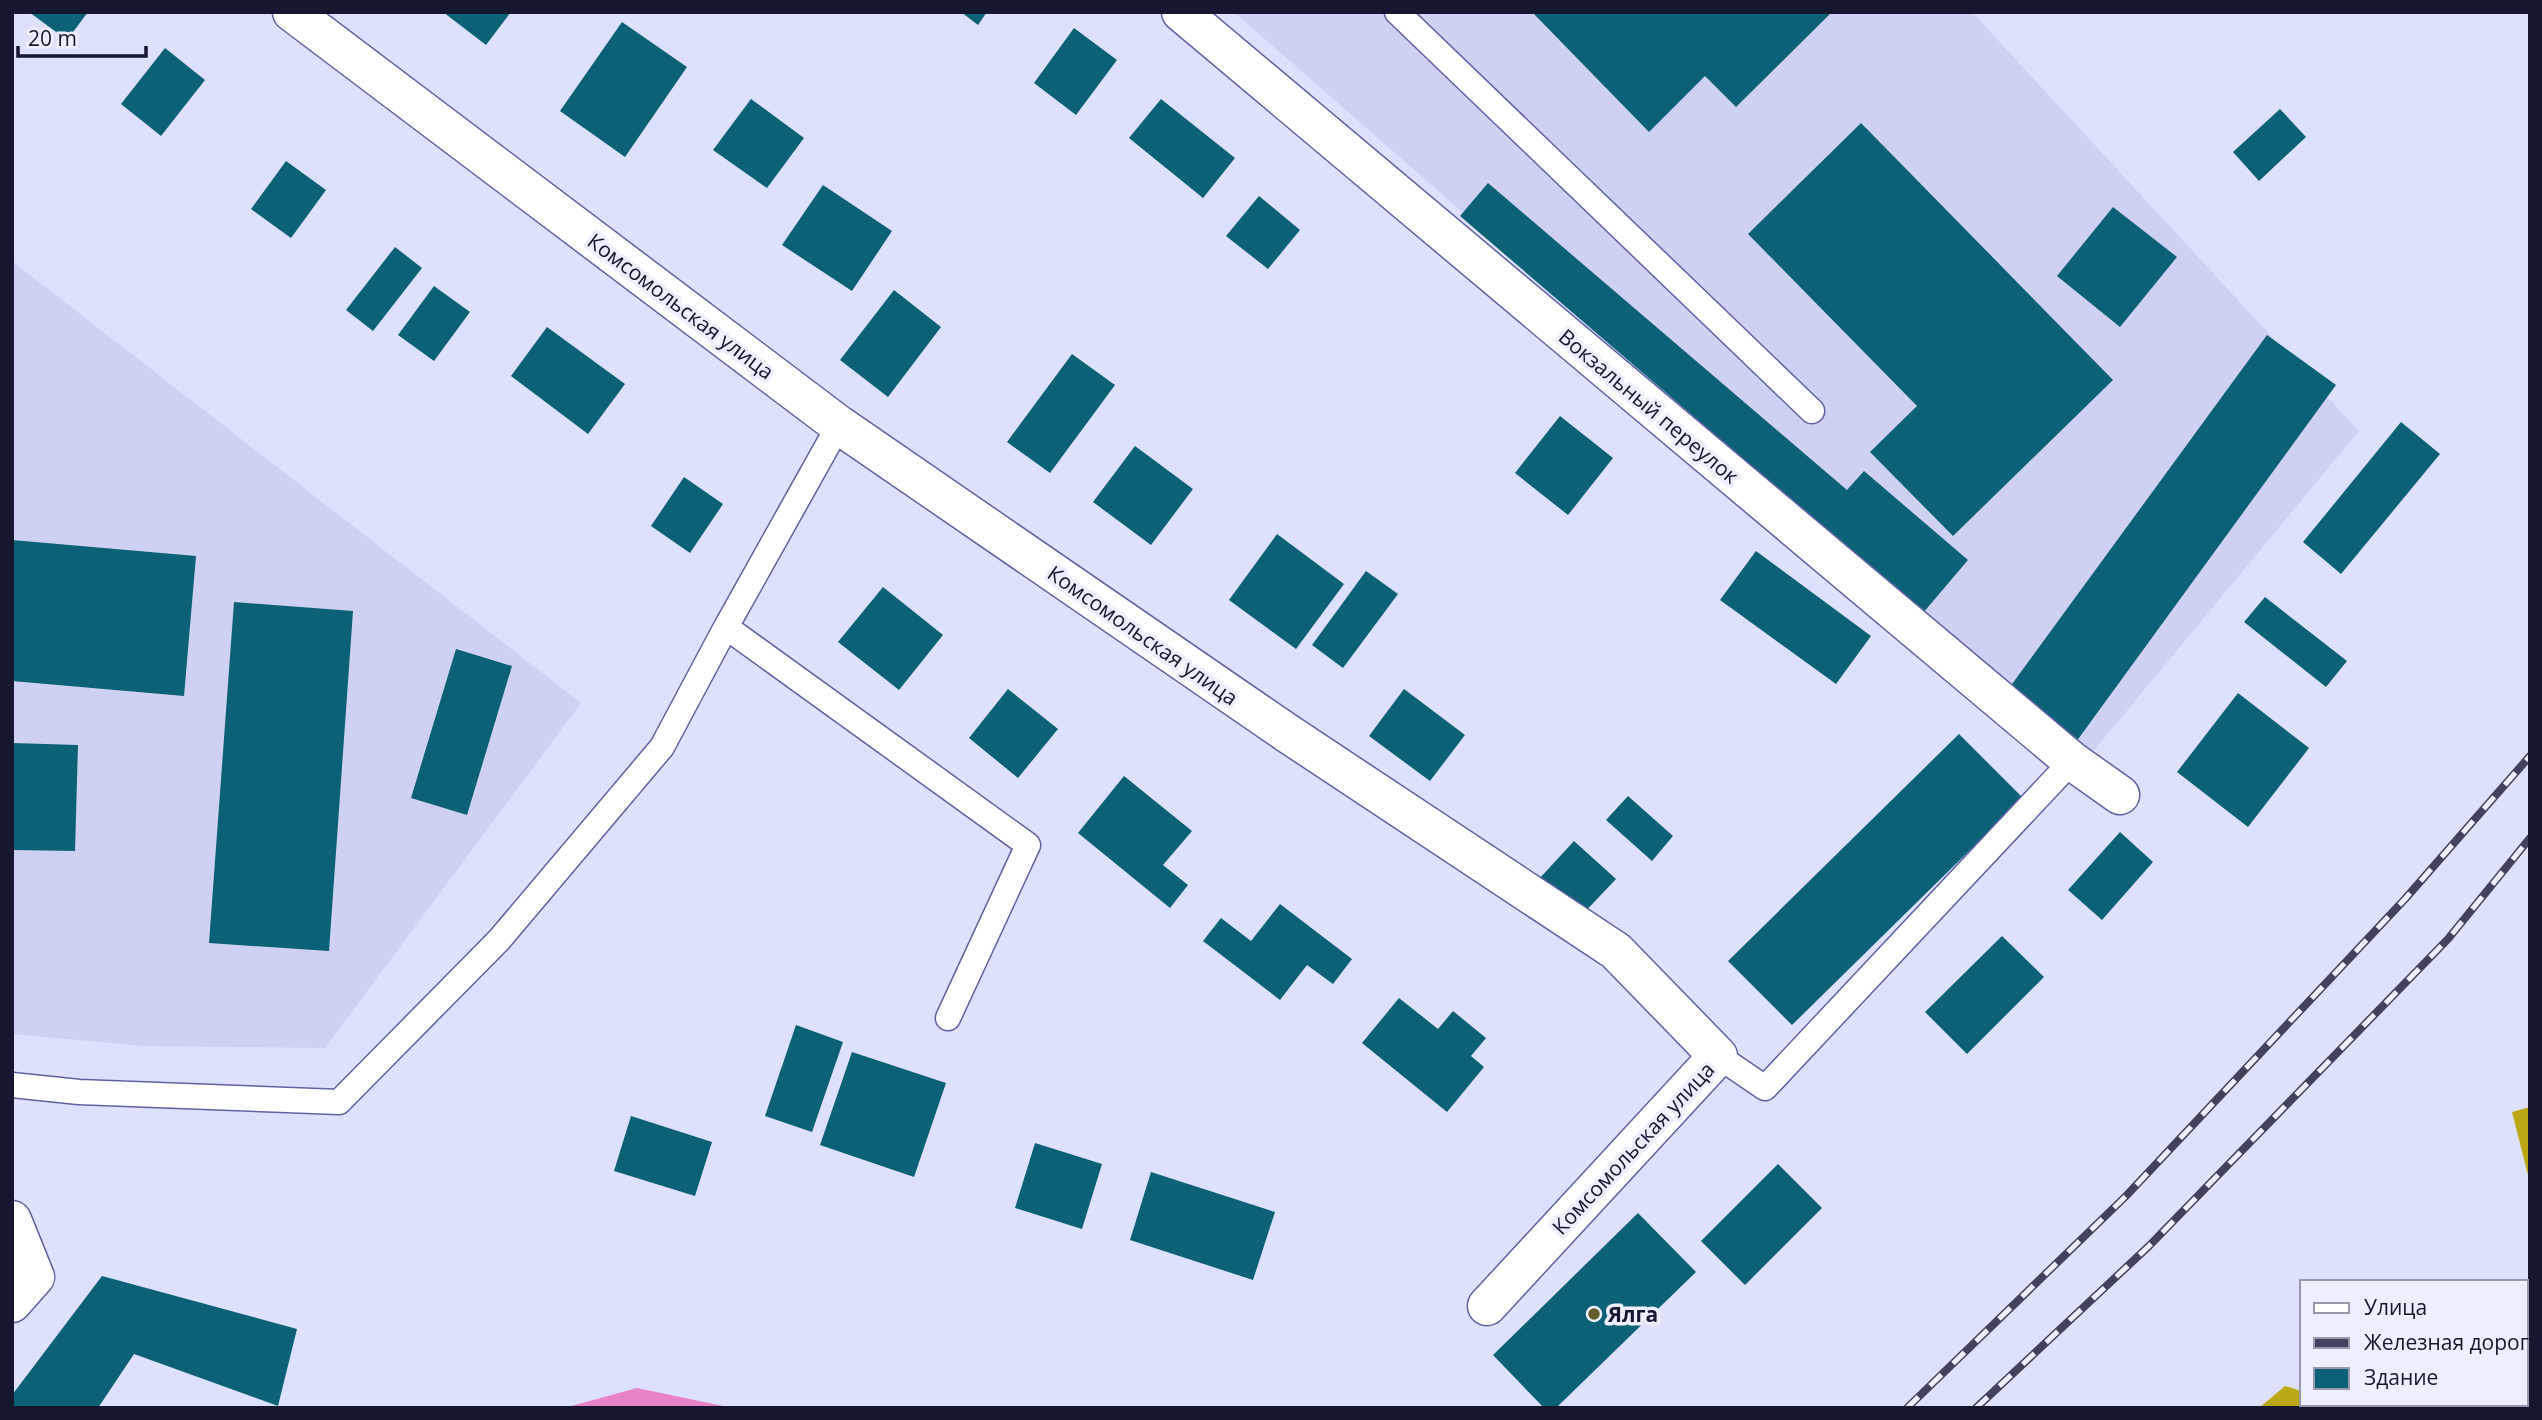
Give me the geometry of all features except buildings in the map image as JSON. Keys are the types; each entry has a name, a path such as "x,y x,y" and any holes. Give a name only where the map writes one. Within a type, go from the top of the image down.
{"street":[{"name":"Комсомольская улица","path":"292,12 839,425 1287,733 1616,951 1718,1056 1487,1306"},
{"name":"Вокзальный переулок","path":"1181,12 2072,761 2120,795"},
{"path":"12,1220 35,1277 12,1303"}],"lane":[{"path":"1396,12 1812,411"},
{"path":"12,1085 79,1092 339,1102 499,940 662,747 839,425"},
{"path":"726,627 1028,845 948,1018"},
{"path":"1718,1056 1765,1088 2072,761"}],"shaded area":[{"path":"1234,12 1972,12 2359,431 2087,759"},
{"path":"12,261 581,703 325,1048 143,1046 12,1034"},
{"path":"2530,1107 2530,1183 2512,1112"},
{"path":"2285,1386 2300,1390 2300,1406 2331,1408 2259,1408"},
{"path":"637,1388 733,1408 564,1408"},
{"path":"2360,1406 2466,1408 2362,1408"}],"railway":[{"path":"1907,1408 2126,1196 2405,899 2530,756"},
{"path":"1976,1408 2149,1246 2448,939 2530,838"}],"place":[{"name":"Ялга","path":"1594,1314"}]}
